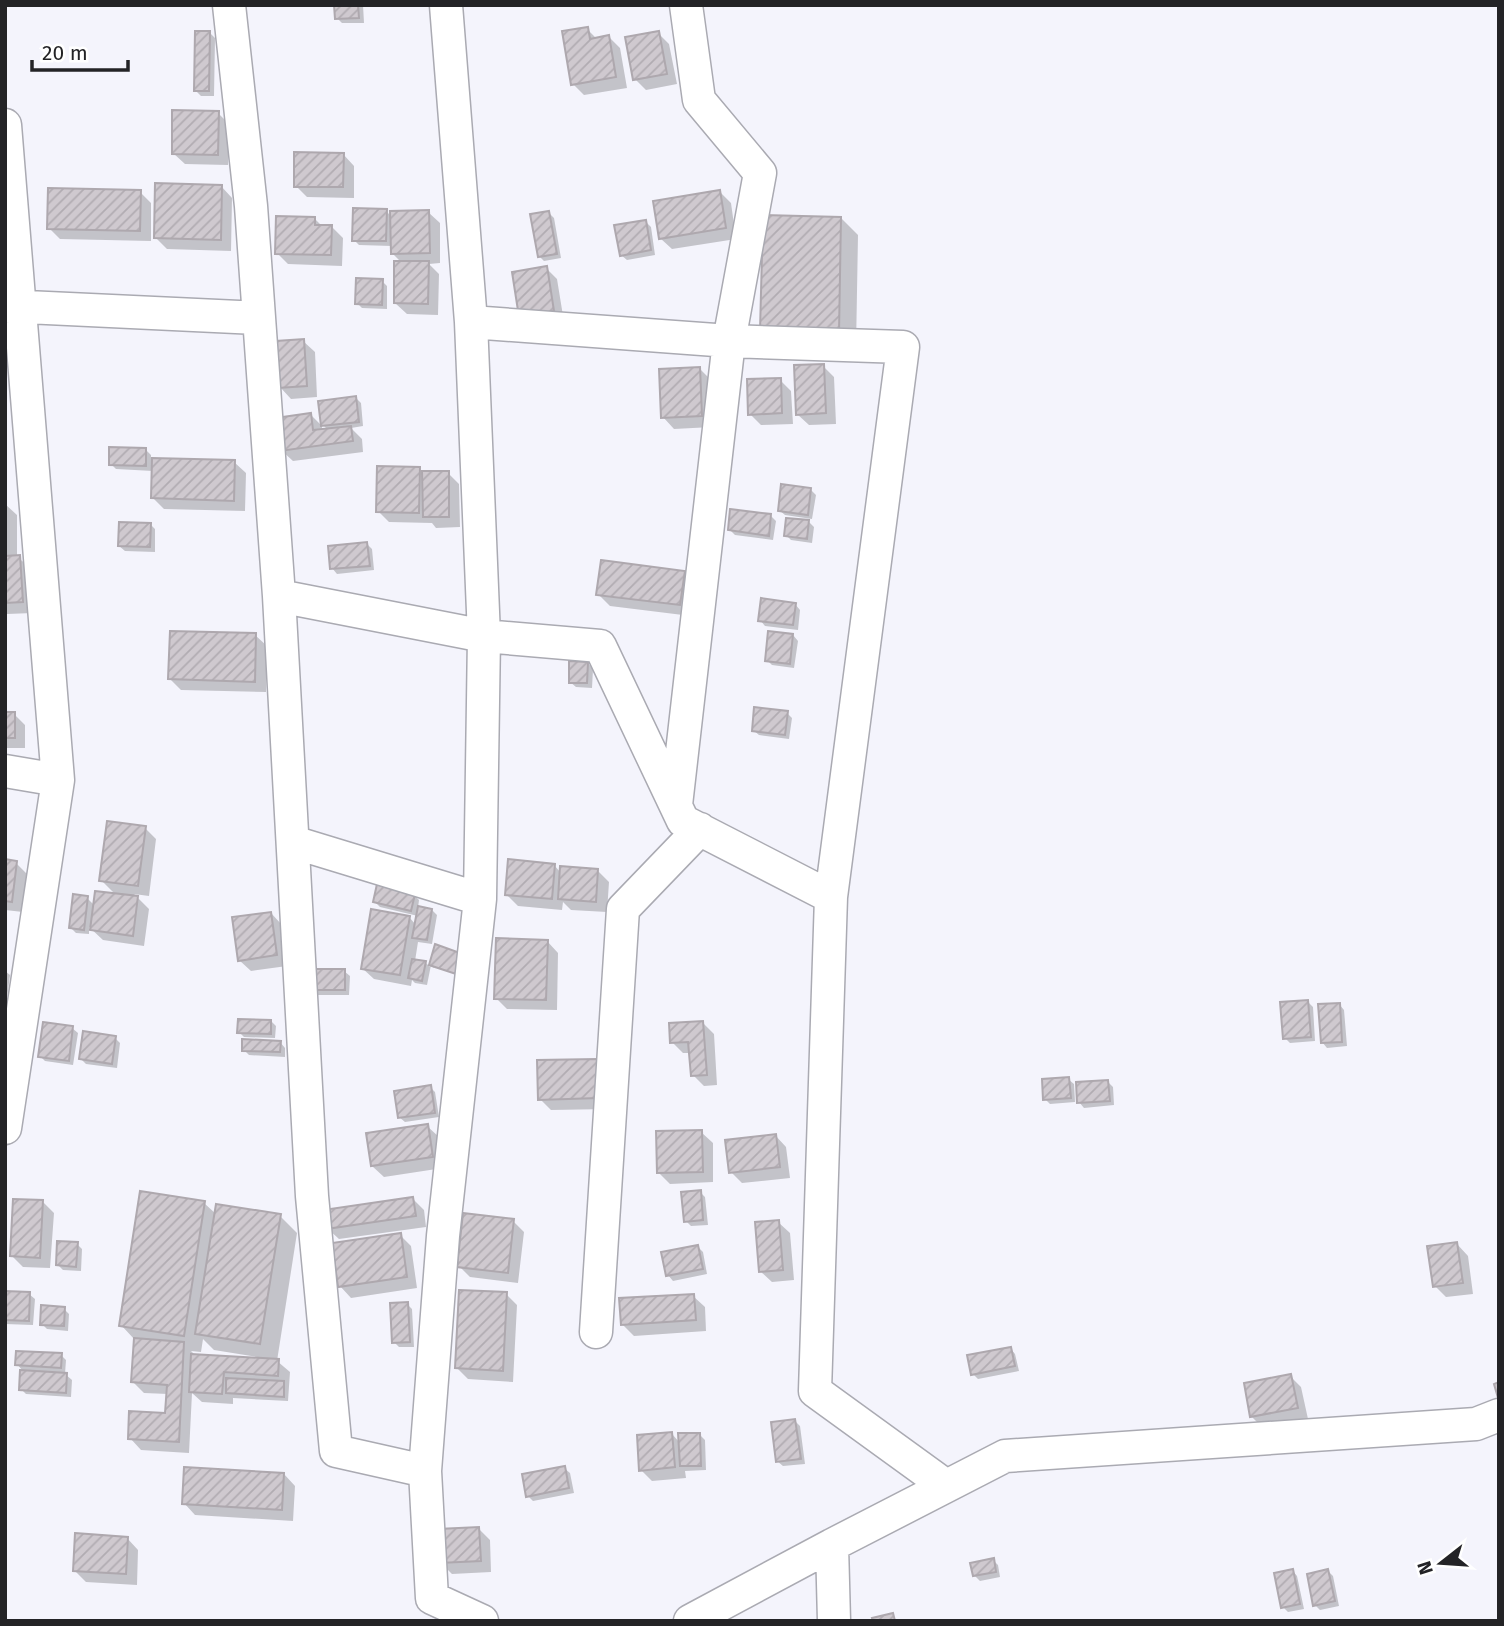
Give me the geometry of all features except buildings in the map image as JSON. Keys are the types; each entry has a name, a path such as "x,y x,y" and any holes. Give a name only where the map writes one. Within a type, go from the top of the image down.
{"street":[{"path":"229,5 251,206 279,596 312,1196 336,1451 425,1471"},
{"path":"446,5 471,323 484,636 480,899 443,1236 425,1471 432,1598 482,1621"},
{"path":"676,805 729,341 760,173 699,100 686,5"},
{"path":"5,125 13,307 58,780 5,1128"},
{"path":"13,307 259,318"},
{"path":"471,323 729,341 903,347 831,897 815,1391 946,1486"},
{"path":"279,596 484,636 600,646 683,821 831,897"},
{"path":"5,771 58,780"},
{"path":"596,1332 623,909 700,830"},
{"path":"293,842 480,899"},
{"path":"690,1621 1005,1456 1476,1424 1499,1415"},
{"path":"832,1545 834,1621"}]}
